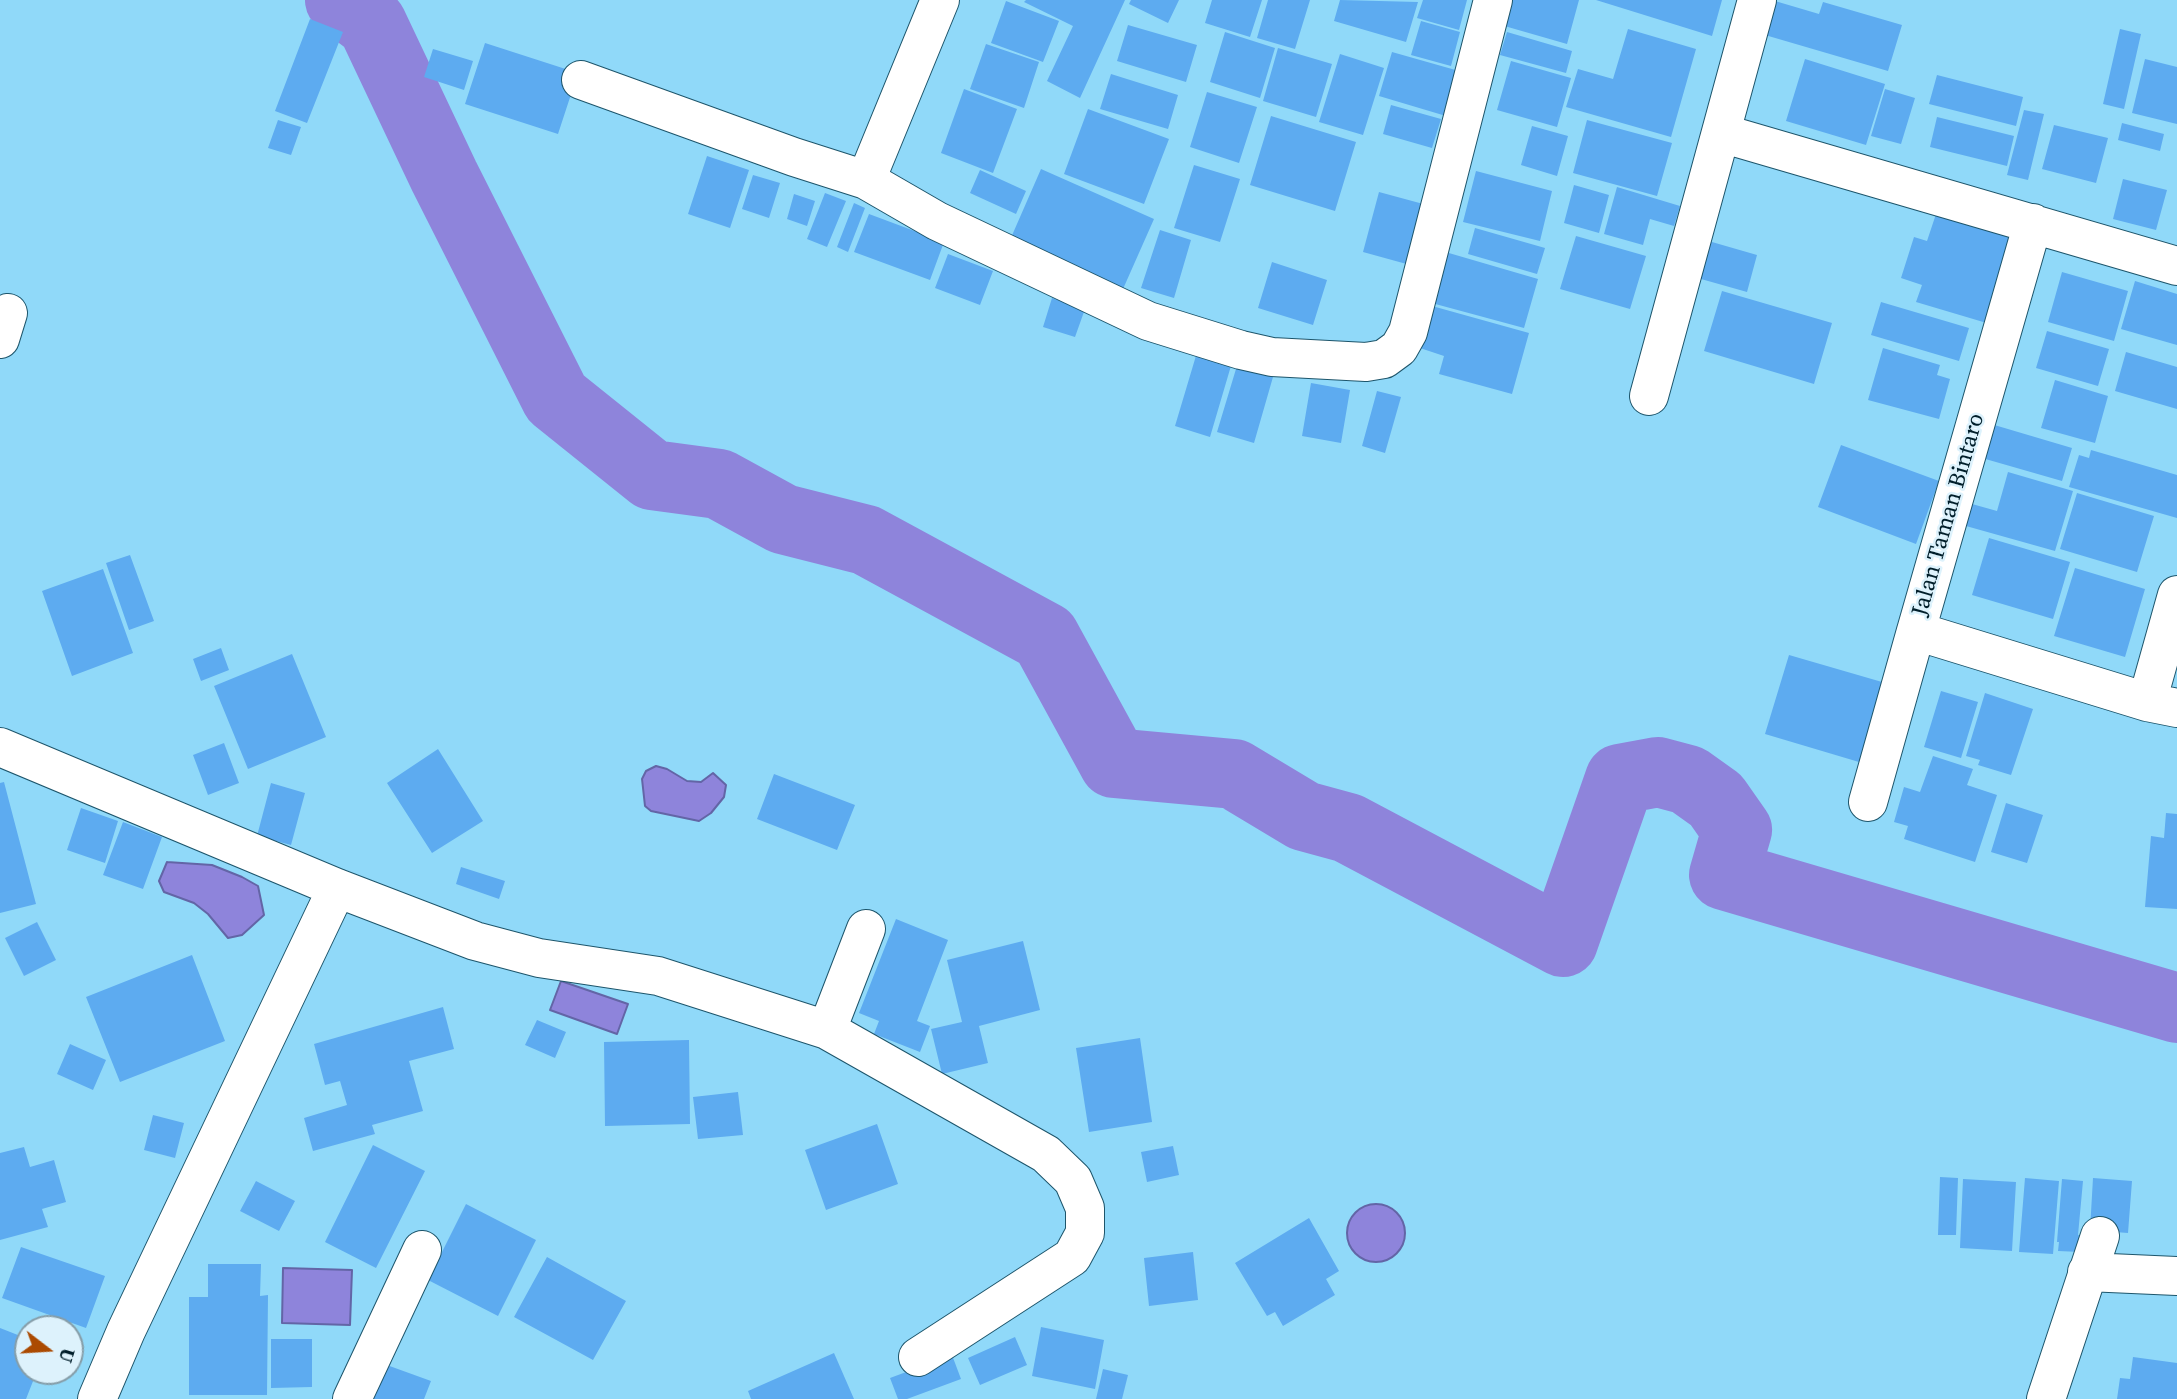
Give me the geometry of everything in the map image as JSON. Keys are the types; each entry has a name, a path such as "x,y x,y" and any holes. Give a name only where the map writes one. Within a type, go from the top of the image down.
{"street":[{"path":"866,180 940,0"},
{"path":"582,80 794,157 866,180 937,221 1148,321 1272,357 1366,362 1384,359 1399,348 1408,332 1493,0"},
{"path":"1649,396 1757,0"},
{"path":"1721,133 2177,266"},
{"name":"Jalan Taman Bintaro","path":"2033,223 1916,631 2162,705 2177,596"},
{"path":"1868,802 1916,631"},
{"path":"0,747 337,888 475,941 540,958 658,976 827,1030 1046,1154 1073,1180 1085,1208 1085,1233 1072,1257 918,1357"},
{"path":"97,1399 126,1331 337,888"},
{"path":"827,1030 866,929"},
{"path":"2046,1399 2100,1236"},
{"path":"352,1399 422,1250"},
{"path":"2087,1272 2177,1276"}],"shaded area":[{"path":"656,766 687,781 701,782 713,773 726,785 724,797 711,813 699,821 651,811 645,806 642,779 646,771"},
{"path":"167,862 212,865 242,877 258,886 264,915 242,935 228,938 208,914 194,903 164,892 159,881"},
{"path":"561,981 628,1004 617,1034 550,1010"},
{"path":"1370,1204 1382,1204 1397,1212 1405,1227 1405,1239 1397,1254 1382,1262 1370,1262 1355,1254 1347,1239 1347,1227 1355,1212"},
{"path":"283,1268 352,1270 350,1325 282,1323"}],"building":[{"path":"1125,0 1080,98 1047,81 1073,26 1024,2"},
{"path":"1131,0 1179,0 1168,23 1129,4"},
{"path":"1212,0 1262,0 1250,37 1205,23"},
{"path":"1268,0 1310,0 1295,49 1257,38"},
{"path":"1340,0 1418,2 1406,42 1334,21"},
{"path":"1423,0 1467,0 1459,30 1417,18"},
{"path":"1508,0 1579,0 1567,44 1501,25"},
{"path":"1596,0 1722,0 1712,36"},
{"path":"1006,1 1059,21 1043,62 991,43"},
{"path":"1775,1 1819,14 1823,2 1902,25 1888,71 1765,35"},
{"path":"310,19 343,32 307,123 275,111"},
{"path":"1421,21 1460,32 1451,66 1411,55"},
{"path":"1128,25 1197,45 1186,82 1117,61"},
{"path":"1628,29 1696,49 1671,137 1566,107 1578,69 1613,79"},
{"path":"2120,29 2141,34 2124,109 2103,104"},
{"path":"1225,32 1275,48 1260,98 1210,82"},
{"path":"1507,32 1572,51 1566,73 1500,55"},
{"path":"485,43 578,73 558,134 465,104"},
{"path":"986,44 1039,62 1024,108 970,89"},
{"path":"1278,48 1332,64 1316,117 1263,101"},
{"path":"433,49 473,61 464,90 424,77"},
{"path":"1392,52 1459,71 1446,116 1379,96"},
{"path":"1340,54 1384,68 1363,135 1319,122"},
{"path":"1805,59 1885,84 1866,145 1786,121"},
{"path":"2145,59 2177,67 2177,124 2132,113"},
{"path":"1511,61 1571,78 1557,127 1497,110"},
{"path":"1111,74 1178,95 1168,129 1100,109"},
{"path":"1937,75 2023,97 2016,126 1929,104"},
{"path":"964,89 1017,109 993,173 941,153"},
{"path":"1885,89 1915,98 1901,144 1871,136"},
{"path":"1207,92 1257,107 1239,163 1190,147"},
{"path":"1391,105 1441,119 1432,148 1383,134"},
{"path":"1088,109 1169,139 1144,204 1064,174"},
{"path":"2024,110 2044,114 2028,180 2007,175"},
{"path":"1271,116 1356,142 1335,211 1250,185"},
{"path":"1937,117 2014,136 2007,166 1930,147"},
{"path":"278,120 301,127 291,155 268,148"},
{"path":"1587,120 1672,143 1657,196 1573,173"},
{"path":"2122,123 2164,134 2160,151 2118,140"},
{"path":"2054,125 2108,138 2096,183 2042,169"},
{"path":"1532,126 1568,136 1557,176 1521,165"},
{"path":"707,156 749,170 730,228 688,214"},
{"path":"1194,165 1240,179 1220,242 1174,228"},
{"path":"1041,169 1154,219 1123,289 1010,240"},
{"path":"980,170 1026,191 1016,214 970,193"},
{"path":"1476,171 1552,191 1540,241 1463,222"},
{"path":"753,175 780,183 769,218 742,209"},
{"path":"2123,179 2167,190 2156,230 2113,219"},
{"path":"1574,185 1609,195 1599,233 1564,223"},
{"path":"1617,187 1680,206 1674,226 1650,219 1643,245 1604,234"},
{"path":"1379,192 1438,208 1421,268 1363,252"},
{"path":"825,193 846,201 827,247 807,239"},
{"path":"794,194 815,201 807,226 787,219"},
{"path":"854,203 865,208 848,252 837,247"},
{"path":"869,214 944,242 930,280 854,252"},
{"path":"1936,214 2016,238 1990,324 1916,302 1922,285 1901,278 1914,237 1927,241"},
{"path":"1475,228 1545,248 1537,274 1468,254"},
{"path":"1160,230 1191,240 1174,298 1141,288"},
{"path":"1576,236 1646,256 1630,309 1560,289"},
{"path":"1705,240 1757,255 1747,292 1694,277"},
{"path":"1442,251 1538,279 1524,328 1428,302"},
{"path":"948,254 993,271 980,305 935,288"},
{"path":"1272,262 1327,280 1313,325 1258,308"},
{"path":"2062,272 2128,291 2114,341 2048,322"},
{"path":"2135,281 2177,294 2177,345 2121,329"},
{"path":"1722,291 1832,323 1814,384 1704,351"},
{"path":"1052,298 1085,309 1075,337 1043,327"},
{"path":"1881,302 1969,328 1959,361 1871,335"},
{"path":"1432,306 1529,333 1512,394 1439,374 1444,356 1420,348"},
{"path":"2047,331 2109,349 2098,386 2036,368"},
{"path":"1883,348 1940,365 1937,375 1950,379 1939,419 1868,400"},
{"path":"1198,349 1233,359 1210,437 1175,426"},
{"path":"2126,352 2177,367 2177,409 2115,391"},
{"path":"1239,359 1275,370 1254,443 1217,432"},
{"path":"2055,380 2108,396 2095,443 2041,428"},
{"path":"1311,383 1350,390 1341,443 1302,436"},
{"path":"1377,391 1401,397 1385,453 1362,446"},
{"path":"1991,424 2072,448 2062,481 1982,458"},
{"path":"1841,445 1939,481 1916,544 1818,507"},
{"path":"2091,450 2177,475 2177,518 2069,487 2079,455 2089,458"},
{"path":"2008,472 2073,491 2055,551 1966,526 1972,504 1997,511"},
{"path":"2077,493 2154,516 2137,572 2060,549"},
{"path":"1989,538 2070,562 2053,619 1972,595"},
{"path":"130,555 154,621 129,630 106,563"},
{"path":"2075,568 2145,589 2125,657 2054,636"},
{"path":"103,569 133,653 72,676 42,591"},
{"path":"221,648 229,670 201,681 193,659"},
{"path":"292,654 326,737 248,769 214,686"},
{"path":"1789,655 1882,682 1859,762 1765,734"},
{"path":"1941,691 1978,702 1961,758 1924,747"},
{"path":"1985,693 2033,709 2011,775 1978,765 1980,760 1966,756"},
{"path":"224,743 239,783 208,795 193,755"},
{"path":"438,749 483,821 432,853 387,783"},
{"path":"1933,756 1973,769 1967,785 1997,795 1975,862 1904,839 1908,826 1894,822 1904,787 1920,792"},
{"path":"774,774 855,805 837,850 757,819"},
{"path":"4,782 36,904 0,913 0,783"},
{"path":"271,783 305,793 291,845 257,836"},
{"path":"2006,803 2043,815 2027,863 1991,852"},
{"path":"81,808 118,821 105,863 67,850"},
{"path":"2166,813 2177,814 2177,909 2145,907 2151,836 2164,838"},
{"path":"123,822 162,837 143,889 103,875"},
{"path":"461,867 505,881 499,899 456,884"},
{"path":"896,919 948,940 917,1021 930,1026 920,1052 874,1034 879,1021 859,1013"},
{"path":"37,922 56,960 24,976 5,938"},
{"path":"1023,941 1040,1010 979,1026 988,1063 942,1074 931,1029 962,1022 947,960"},
{"path":"192,955 225,1041 120,1082 86,997"},
{"path":"443,1007 454,1049 409,1061 423,1111 372,1125 375,1134 313,1151 304,1118 347,1105 340,1081 325,1085 314,1044"},
{"path":"537,1020 566,1032 555,1058 525,1045"},
{"path":"1140,1038 1152,1122 1089,1132 1076,1048"},
{"path":"689,1040 690,1124 605,1126 604,1042"},
{"path":"70,1044 106,1060 93,1090 57,1074"},
{"path":"738,1092 743,1135 698,1139 693,1097"},
{"path":"153,1115 184,1123 175,1158 144,1150"},
{"path":"877,1124 898,1184 826,1210 805,1150"},
{"path":"373,1145 425,1171 376,1268 325,1242"},
{"path":"1173,1146 1179,1175 1147,1182 1141,1152"},
{"path":"24,1147 30,1167 54,1160 66,1202 42,1209 48,1227 0,1240 0,1153"},
{"path":"1940,1177 1958,1178 1956,1235 1938,1235"},
{"path":"2025,1178 2059,1181 2053,1254 2019,1252"},
{"path":"2093,1178 2132,1181 2128,1233 2090,1230"},
{"path":"1963,1179 2016,1182 2012,1251 1960,1248"},
{"path":"2062,1179 2083,1181 2078,1235 2083,1236 2081,1252 2058,1251"},
{"path":"256,1181 295,1201 279,1231 240,1211"},
{"path":"466,1204 536,1240 498,1316 428,1280"},
{"path":"1309,1218 1339,1271 1326,1279 1335,1295 1283,1326 1275,1312 1267,1316 1235,1263"},
{"path":"21,1247 105,1276 86,1328 84,1315 50,1315 2,1298"},
{"path":"1193,1252 1198,1300 1149,1306 1144,1258"},
{"path":"547,1257 626,1301 593,1360 514,1317"},
{"path":"208,1264 261,1264 260,1296 268,1295 267,1395 189,1395 189,1297 208,1297"},
{"path":"1041,1327 1104,1340 1095,1389 1032,1376"},
{"path":"0,1328 14,1334 14,1385 32,1385 26,1399 0,1399"},
{"path":"1015,1337 1027,1365 980,1385 968,1358"},
{"path":"271,1339 312,1339 312,1387 271,1388"},
{"path":"834,1353 854,1399 751,1399 748,1391"},
{"path":"952,1355 961,1379 907,1399 898,1399 890,1378"},
{"path":"2133,1357 2177,1363 2177,1399 2117,1399 2120,1378 2130,1379"},
{"path":"384,1364 431,1381 424,1399 371,1399"},
{"path":"1103,1369 1128,1375 1122,1399 1096,1399"}],"waterway":[{"path":"340,0 372,24 444,176 556,398 652,475 719,484 783,519 866,540 1045,637 1114,763 1234,774 1304,816 1348,828 1563,942 1620,779 1658,772 1688,780 1716,800 1737,830 1724,875 2177,1008"}]}
